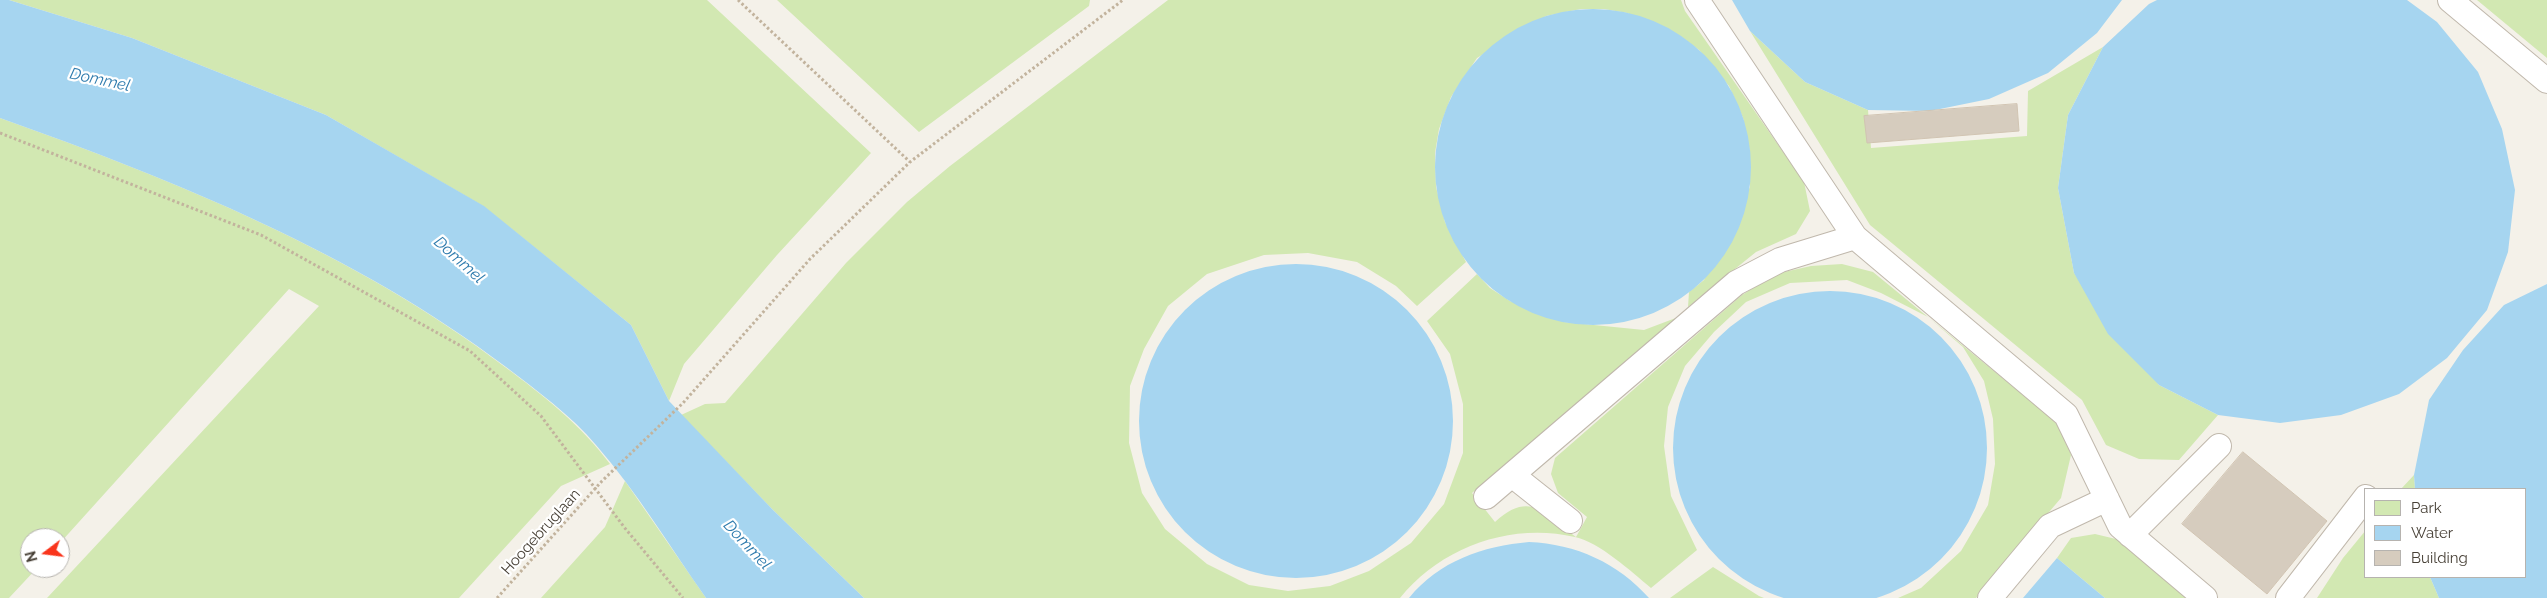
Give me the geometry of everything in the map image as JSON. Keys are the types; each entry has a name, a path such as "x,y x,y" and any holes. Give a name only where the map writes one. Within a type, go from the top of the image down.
{"lane":[{"path":"1697,0 1855,237 2066,415 2120,526 2205,598"},
{"path":"2450,0 2547,81"},
{"path":"1486,497 1736,284 1780,260 1855,237"},
{"path":"2130,535 2219,446"},
{"path":"1512,475 1570,521"},
{"path":"1990,598 2050,526 2107,499"},
{"path":"2288,598 2364,500"}],"path":[{"path":"738,0 910,162"},
{"path":"1115,0 1115,6"},
{"name":"Hoogebruglaan","path":"498,598 602,481 683,403 810,259 910,162 1123,0"},
{"path":"0,134 260,235 470,351 541,416 595,489 684,598"}],"green space":[{"path":"9,0 707,0 871,153 777,255 684,364 669,401 631,325 483,206 326,115 132,38"},
{"path":"777,0 1090,0 1089,6 919,132"},
{"path":"1168,0 1681,0 1685,11 1804,182 1810,211 1796,234 1756,252 1688,307 1689,292 1704,280 1750,187 1750,152 1743,118 1729,86 1699,50 1680,36 1627,13 1604,9 1581,9 1546,16 1477,58 1451,97 1439,129 1435,153 1436,187 1445,222 1466,262 1417,306 1396,286 1357,262 1308,253 1264,255 1207,274 1168,306 1144,349 1130,386 1129,443 1142,493 1165,529 1207,564 1249,585 1288,591 1330,586 1369,571 1411,543 1444,504 1463,453 1463,404 1450,354 1427,321 1477,274 1490,288 1510,301 1564,322 1644,330 1681,316 1472,493 1495,522 1508,512 1519,507 1529,506 1547,514 1576,537 1587,517 1558,493 1551,474 1555,458 1742,295 1775,274 1811,266 1842,264 1873,272 1928,317 1881,293 1847,280 1790,283 1746,302 1714,332 1685,366 1668,407 1664,446 1671,496 1697,550 1651,588 1615,558 1584,540 1551,533 1526,533 1502,536 1457,552 1417,580 1400,598 864,598 773,510 681,415 705,404 725,403 846,263 907,202 950,166"},
{"path":"2477,0 2547,0 2547,58"},
{"path":"1750,31 1805,82 1868,110 1871,148 2027,136 2028,91 2103,47 2068,115 2058,188 2074,273 2159,385 2218,415 2179,460 2139,459 2106,445 2082,400 1870,225"},
{"path":"0,118 132,167 198,194 263,223 388,289 447,326 534,389 574,424 610,464 561,486 459,598 47,598 66,578 70,578 70,573 319,306 289,289 70,532 70,528 20,528 20,578 28,578 9,598 0,598"},
{"path":"1929,318 2061,426 2071,455 2061,498 1976,598 1898,598 1921,588 1961,551 1988,505 1995,464 1993,419 1984,381 1963,347"},
{"path":"2414,475 2415,488 2402,488"},
{"path":"625,481 706,598 541,598 605,527"},
{"path":"2364,532 2364,578 2430,578 2439,598 2317,598 2343,558"},
{"path":"2095,534 2120,540 2187,598 2105,598 2057,558 2071,538"},
{"path":"1713,567 1759,596 1764,598 1670,598"}],"water":[{"name":"Dommel","path":"0,0 9,0 132,38 326,115 484,206 631,325 669,401 773,510 864,598 706,598 653,520 611,463 586,434 541,394 448,326 388,289 263,223 132,167 0,118"},
{"path":"1732,0 2122,0 2097,33 2048,73 1989,99 1930,111 1868,110 1805,82 1750,31"},
{"path":"2157,0 2407,0 2437,22 2478,72 2502,129 2515,190 2508,252 2487,310 2447,358 2399,394 2341,415 2280,423 2218,415 2159,385 2108,334 2074,273 2058,188 2068,115 2103,47 2149,4"},
{"path":"1593,9 1624,12 1653,21 1681,36 1705,55 1724,79 1739,107 1748,136 1751,167 1748,198 1739,227 1724,255 1705,279 1681,298 1653,313 1624,322 1593,325 1562,322 1533,313 1505,298 1481,279 1462,255 1447,227 1438,198 1435,167 1438,136 1447,107 1462,79 1481,55 1505,36 1533,21 1562,12"},
{"path":"1296,264 1327,267 1356,276 1383,291 1407,310 1426,334 1441,361 1450,390 1453,421 1450,452 1441,481 1426,508 1407,532 1383,551 1356,566 1327,575 1296,578 1265,575 1236,566 1209,551 1185,532 1166,508 1151,481 1142,452 1139,421 1142,390 1151,361 1166,334 1185,310 1209,291 1236,276 1265,267"},
{"path":"2547,284 2547,598 2439,598 2430,578 2527,578 2527,488 2415,488 2414,475 2429,400 2463,350 2504,305"},
{"path":"1815,292 1845,292 1875,298 1904,310 1929,327 1951,349 1968,374 1980,403 1987,448 1984,479 1975,508 1960,535 1941,559 1917,578 1890,593 1872,599 1788,599 1770,593 1743,578 1719,559 1692,522 1680,493 1674,463 1674,433 1680,403 1692,374 1709,349 1731,327 1756,310 1785,298"},
{"path":"1529,542 1579,551 1610,565 1649,598 1409,598 1434,574 1463,558 1495,547"},
{"path":"2057,558 2105,598 2023,598"}],"building":[{"path":"2017,104 2019,131 1867,143 1864,116"},
{"path":"2243,452 2327,521 2267,594 2182,524"}]}
